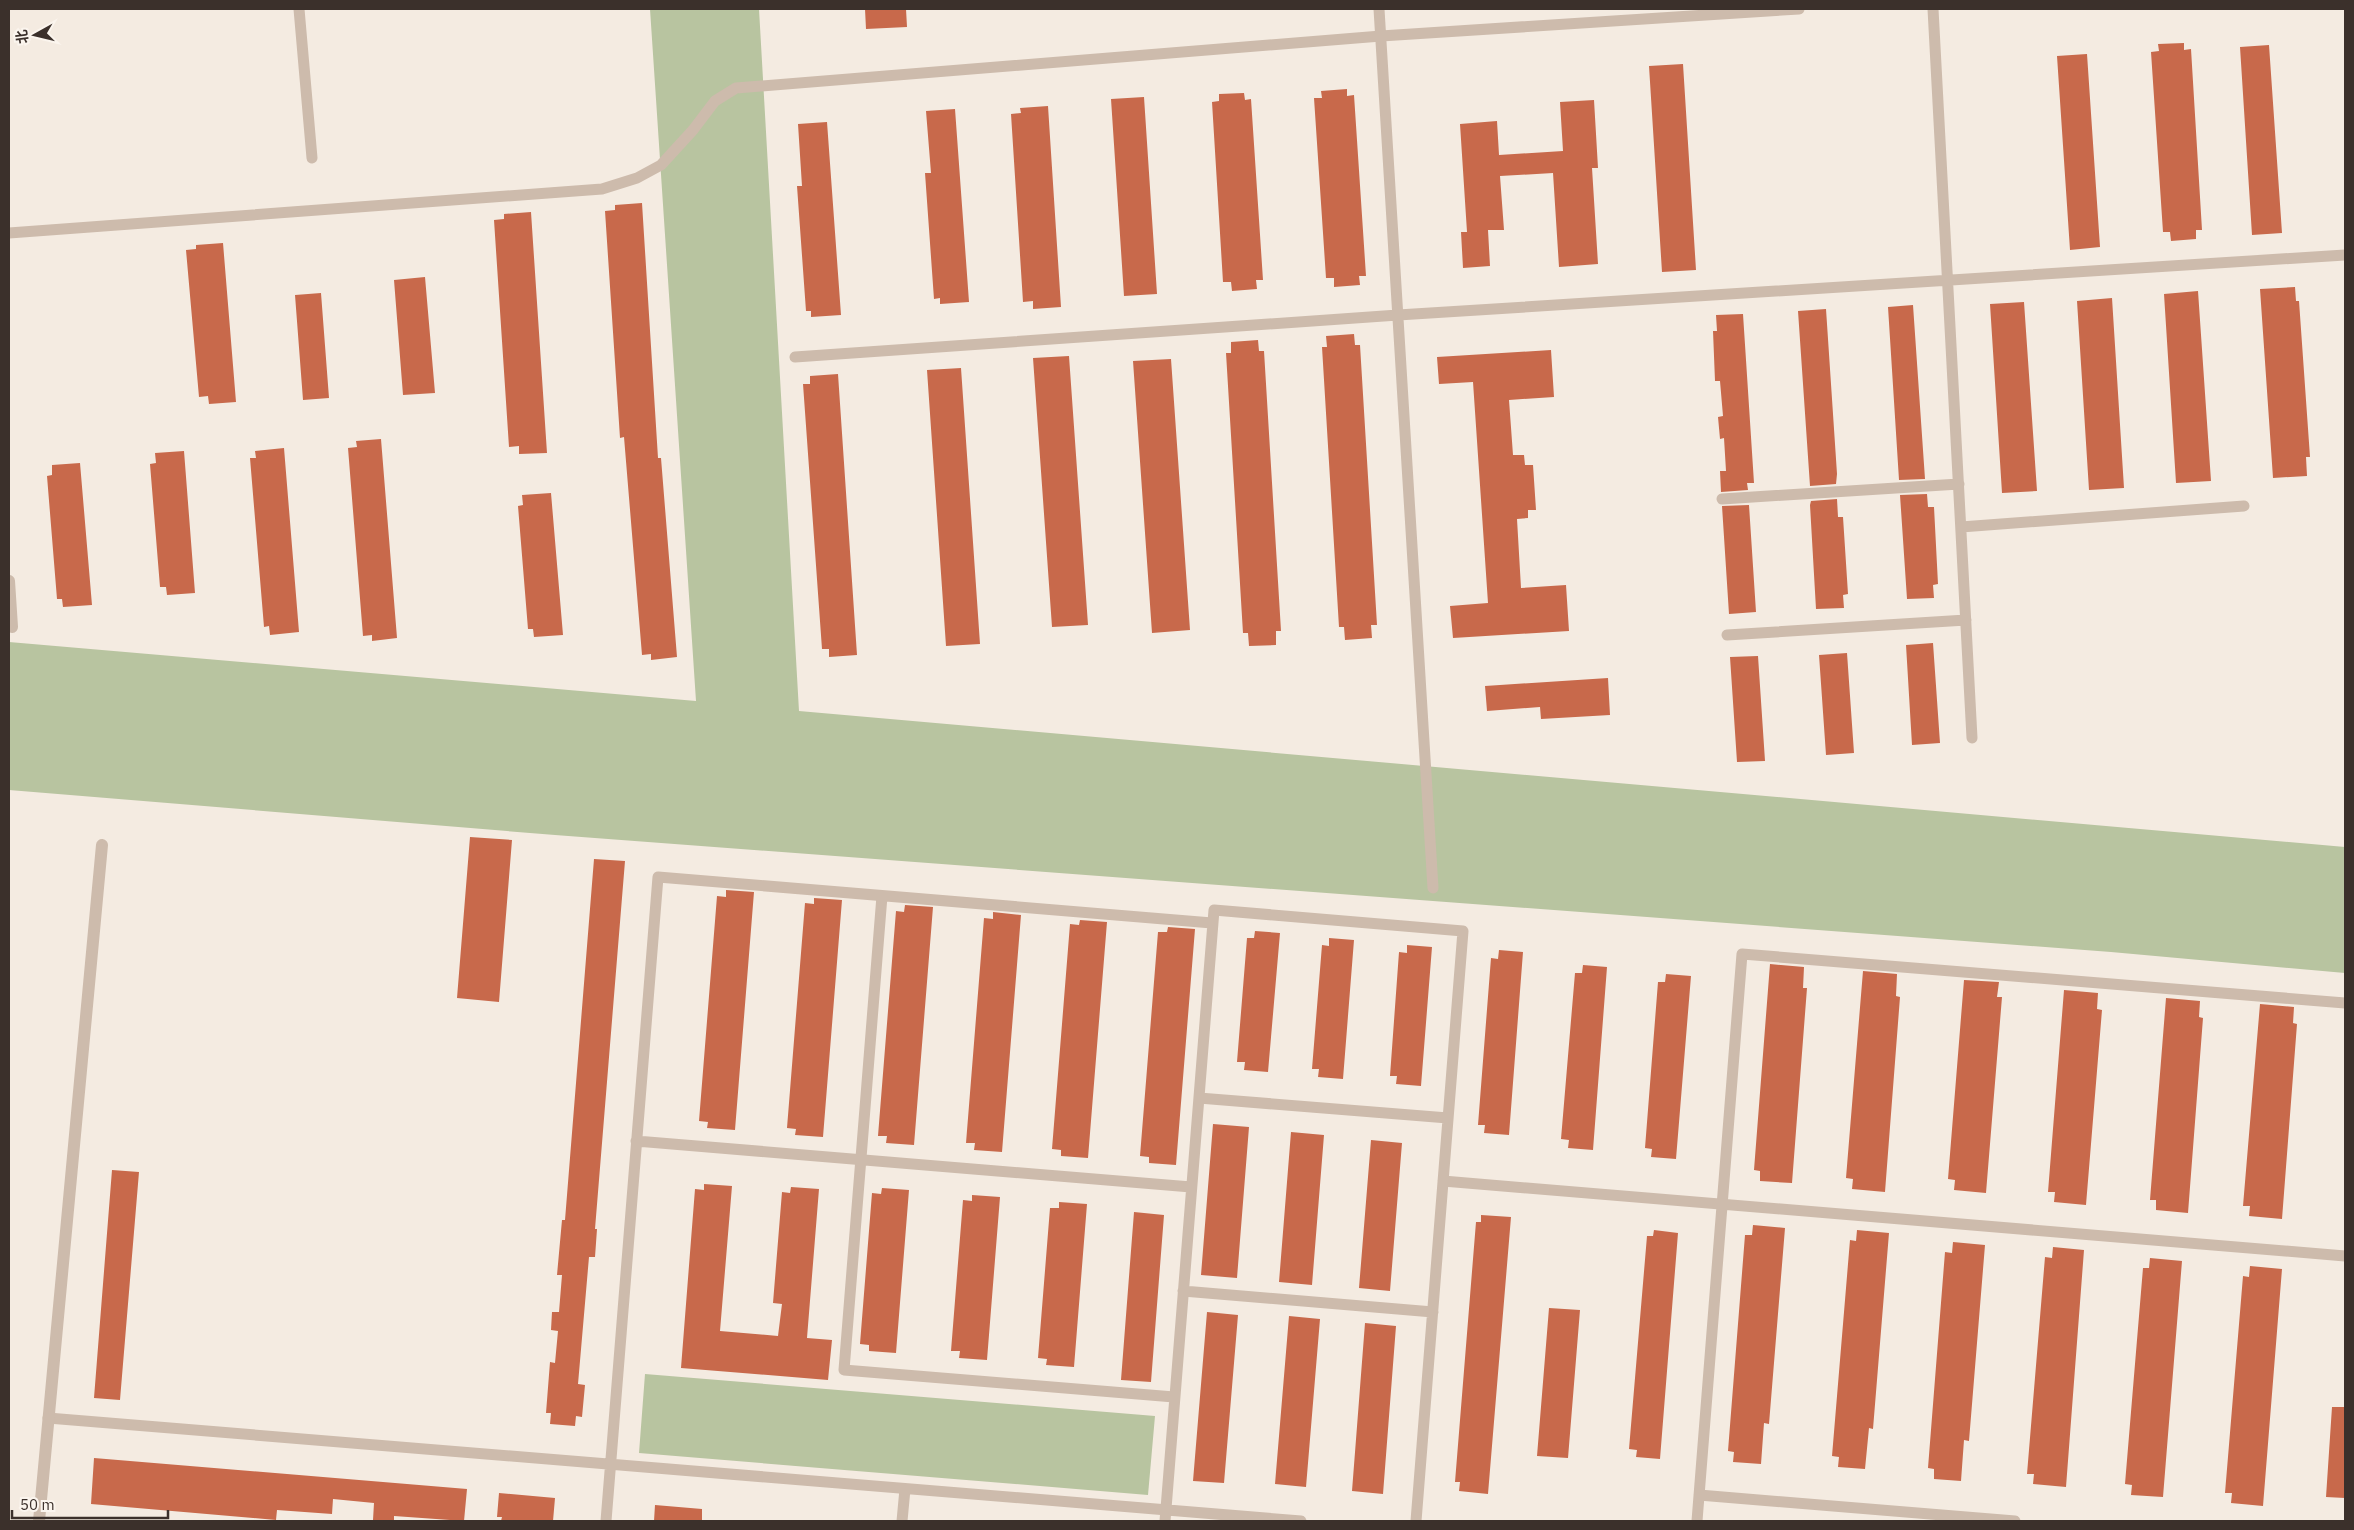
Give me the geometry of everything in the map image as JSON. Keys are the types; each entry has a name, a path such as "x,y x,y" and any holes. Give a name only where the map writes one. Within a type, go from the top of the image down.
{"street":[{"path":"9,581 12,627"},
{"path":"38,1521 102,845"}],"lane":[{"path":"299,9 312,158"},
{"path":"1379,9 1433,888"},
{"path":"9,233 602,189 637,178 661,165 693,130 715,101 736,88 1381,36 1800,9"},
{"path":"1933,9 1972,738"},
{"path":"795,356 1398,315 2345,255"},
{"path":"1722,499 1959,484"},
{"path":"1961,528 2244,506"},
{"path":"1727,635 1966,620"},
{"path":"606,1521 658,877 1212,923"},
{"path":"882,896 844,1370 1174,1397"},
{"path":"1165,1516 1214,910 1463,931 1416,1521"},
{"path":"1697,1521 1742,954 2345,1003"},
{"path":"1198,1098 1448,1118"},
{"path":"636,1141 1192,1187"},
{"path":"1443,1181 2345,1256"},
{"path":"1183,1291 1432,1312"},
{"path":"48,1418 905,1489 1165,1516 1301,1521"},
{"path":"902,1521 905,1489"},
{"path":"1699,1495 2014,1521"}],"green space":[{"path":"650,9 759,9 799,711 2345,847 2345,973 2111,952 555,835 9,790 9,642 696,701"},
{"path":"645,1374 1155,1416 1148,1495 639,1453"}],"building":[{"path":"865,9 906,9 907,27 866,29"},
{"path":"2184,43 2184,50 2191,49 2202,230 2196,230 2196,239 2171,241 2170,232 2163,232 2151,52 2159,51 2158,44"},
{"path":"2269,45 2282,233 2252,235 2240,47"},
{"path":"2087,54 2100,247 2070,250 2057,56"},
{"path":"1683,64 1696,270 1662,272 1649,66"},
{"path":"1347,89 1347,96 1354,95 1366,276 1359,276 1360,285 1334,287 1334,278 1326,278 1314,98 1322,98 1321,91"},
{"path":"1244,93 1245,100 1251,99 1263,280 1256,280 1257,289 1232,291 1231,282 1223,282 1212,102 1219,101 1219,94"},
{"path":"1144,97 1157,294 1124,296 1111,99"},
{"path":"1594,100 1598,168 1592,168 1598,264 1559,267 1553,173 1500,176 1504,230 1488,230 1490,266 1463,268 1461,232 1467,232 1460,124 1497,121 1499,155 1563,151 1560,102"},
{"path":"1048,106 1061,307 1033,309 1033,301 1023,302 1011,114 1021,113 1020,108"},
{"path":"955,109 969,302 940,304 940,298 934,299 925,173 931,173 926,111"},
{"path":"827,122 841,315 811,317 811,311 806,311 797,186 802,186 798,124"},
{"path":"642,203 658,458 661,458 677,657 651,660 651,654 642,655 624,437 620,438 605,211 615,210 615,205"},
{"path":"531,212 547,453 519,454 519,446 509,447 494,220 504,219 504,214"},
{"path":"223,243 236,402 209,404 208,396 199,397 186,250 196,249 196,245"},
{"path":"425,277 435,393 403,395 394,280"},
{"path":"2295,287 2296,301 2299,301 2310,457 2306,457 2307,476 2273,478 2260,289"},
{"path":"2198,291 2211,481 2176,483 2164,294"},
{"path":"321,293 329,398 303,400 295,295"},
{"path":"2112,298 2124,488 2089,490 2077,301"},
{"path":"2024,302 2037,491 2002,493 1990,304"},
{"path":"1913,305 1925,479 1899,480 1888,307"},
{"path":"1826,309 1837,474 1836,484 1810,486 1798,311"},
{"path":"1743,314 1754,483 1747,483 1748,490 1721,492 1720,471 1726,471 1724,438 1720,439 1718,417 1723,416 1720,381 1715,381 1713,331 1717,331 1716,315"},
{"path":"1354,334 1355,345 1360,345 1377,625 1371,625 1372,638 1345,640 1344,627 1339,627 1322,347 1327,347 1326,336"},
{"path":"1258,340 1259,351 1264,351 1281,631 1276,631 1276,645 1249,646 1248,633 1243,633 1226,353 1231,353 1231,342"},
{"path":"1551,350 1554,397 1509,400 1513,455 1524,455 1525,465 1533,465 1536,510 1528,510 1528,518 1517,519 1521,588 1566,585 1569,631 1453,638 1450,606 1488,603 1473,382 1439,384 1437,357"},
{"path":"1069,356 1088,625 1052,627 1033,358"},
{"path":"1171,359 1190,630 1152,633 1133,361"},
{"path":"961,368 980,644 946,646 927,370"},
{"path":"838,374 857,655 829,657 829,649 822,649 803,384 810,384 810,376"},
{"path":"381,439 397,638 372,641 372,635 363,636 348,448 357,447 356,441"},
{"path":"284,448 299,632 270,635 269,626 264,627 250,458 256,458 255,451"},
{"path":"184,451 195,593 167,595 166,587 160,587 150,464 156,463 155,453"},
{"path":"80,463 92,605 63,607 62,599 57,599 47,476 52,475 52,465"},
{"path":"551,493 563,635 534,637 533,629 528,629 518,506 523,505 522,495"},
{"path":"1927,494 1928,507 1934,507 1938,584 1933,585 1934,598 1907,599 1900,495"},
{"path":"1837,499 1838,517 1843,517 1848,594 1843,595 1844,608 1816,609 1810,505 1811,501"},
{"path":"1749,505 1756,612 1729,614 1722,506"},
{"path":"1933,643 1940,743 1912,745 1906,645"},
{"path":"1847,653 1854,753 1826,755 1819,655"},
{"path":"1758,656 1765,761 1737,762 1730,657"},
{"path":"1608,678 1610,715 1541,719 1540,707 1487,711 1485,686"},
{"path":"470,837 512,840 499,1002 457,998"},
{"path":"594,859 625,861 595,1229 597,1229 595,1257 589,1257 578,1384 585,1385 582,1417 576,1416 575,1426 550,1424 551,1413 546,1413 550,1362 555,1363 558,1331 551,1330 552,1312 559,1312 562,1275 557,1275 562,1220 565,1220"},
{"path":"726,890 754,892 735,1130 707,1128 708,1122 699,1121 717,896 726,897"},
{"path":"814,898 842,900 823,1137 795,1135 796,1129 787,1128 805,903 814,904"},
{"path":"905,905 933,907 914,1145 886,1143 887,1136 878,1136 896,911 904,912"},
{"path":"993,912 1021,915 1002,1152 974,1150 975,1143 966,1143 984,918 993,919"},
{"path":"1080,920 1107,922 1088,1158 1061,1156 1061,1150 1052,1149 1070,924 1079,925"},
{"path":"1168,927 1195,929 1176,1165 1149,1163 1149,1157 1140,1156 1158,932 1167,932"},
{"path":"1255,931 1280,933 1268,1072 1244,1070 1245,1062 1237,1062 1247,938 1254,938"},
{"path":"1329,938 1354,940 1343,1079 1318,1077 1319,1069 1312,1069 1322,945 1329,946"},
{"path":"1407,945 1432,947 1421,1086 1396,1084 1397,1076 1390,1076 1399,952 1407,953"},
{"path":"1499,950 1523,952 1509,1135 1484,1133 1485,1125 1478,1125 1491,958 1498,959"},
{"path":"1770,964 1804,967 1803,988 1807,988 1792,1183 1760,1181 1760,1171 1754,1170"},
{"path":"1583,965 1607,967 1593,1150 1568,1148 1569,1140 1561,1139 1575,973 1582,973"},
{"path":"1863,971 1897,974 1896,996 1900,997 1885,1192 1852,1189 1853,1179 1846,1178"},
{"path":"1666,974 1691,976 1676,1159 1651,1157 1652,1149 1645,1148 1658,982 1665,982"},
{"path":"1964,980 1999,982 1997,997 2002,997 1986,1193 1954,1190 1955,1180 1948,1179"},
{"path":"2064,990 2098,993 2097,1009 2102,1010 2086,1205 2054,1202 2055,1192 2048,1192"},
{"path":"2166,998 2200,1001 2199,1017 2203,1018 2188,1213 2156,1210 2156,1200 2150,1200"},
{"path":"2260,1004 2294,1007 2293,1023 2297,1024 2282,1219 2249,1216 2250,1206 2243,1206"},
{"path":"1213,1124 1249,1127 1237,1278 1201,1275"},
{"path":"1291,1132 1324,1135 1312,1285 1279,1282"},
{"path":"1371,1140 1402,1143 1390,1291 1359,1288"},
{"path":"112,1170 139,1172 120,1400 94,1398"},
{"path":"704,1184 732,1186 720,1331 778,1336 782,1304 773,1303 782,1192 790,1193 791,1187 819,1189 807,1338 832,1340 828,1380 681,1368 695,1189 704,1190"},
{"path":"882,1188 909,1190 896,1353 869,1351 869,1345 860,1344 872,1193 881,1194"},
{"path":"972,1195 1000,1197 987,1360 959,1358 960,1351 951,1351 963,1200 972,1201"},
{"path":"1059,1202 1087,1204 1074,1367 1046,1365 1047,1359 1038,1358 1050,1208 1059,1208"},
{"path":"1134,1212 1164,1215 1151,1382 1121,1380"},
{"path":"1481,1215 1511,1217 1488,1494 1459,1491 1460,1482 1455,1482 1476,1222 1481,1222"},
{"path":"1753,1225 1785,1228 1769,1424 1764,1423 1761,1464 1733,1462 1734,1452 1728,1451 1745,1235 1752,1235"},
{"path":"1654,1230 1678,1233 1660,1459 1636,1457 1637,1450 1629,1449 1647,1236 1653,1236"},
{"path":"1857,1230 1889,1233 1873,1429 1869,1428 1865,1469 1838,1467 1839,1457 1832,1456 1850,1240 1856,1241"},
{"path":"1953,1242 1985,1245 1969,1441 1964,1440 1961,1481 1934,1479 1934,1469 1928,1468 1945,1252 1952,1253"},
{"path":"2053,1247 2084,1250 2066,1487 2033,1484 2034,1474 2027,1474 2045,1257 2052,1258"},
{"path":"2150,1258 2182,1261 2163,1497 2131,1495 2132,1485 2125,1484 2143,1268 2149,1268"},
{"path":"2250,1266 2282,1269 2263,1506 2231,1503 2232,1493 2225,1493 2243,1276 2249,1277"},
{"path":"1549,1308 1580,1310 1568,1458 1537,1456"},
{"path":"1207,1312 1238,1315 1224,1483 1193,1481"},
{"path":"1289,1316 1320,1319 1306,1487 1275,1484"},
{"path":"1365,1323 1396,1326 1383,1494 1352,1491"},
{"path":"2332,1407 2345,1407 2345,1498 2326,1497"},
{"path":"94,1458 467,1489 464,1521 394,1516 394,1521 373,1520 374,1503 333,1499 332,1514 277,1510 276,1520 91,1504"},
{"path":"499,1493 555,1498 553,1521 501,1521 502,1517 497,1517"},
{"path":"655,1505 702,1509 702,1521 654,1521"}]}
